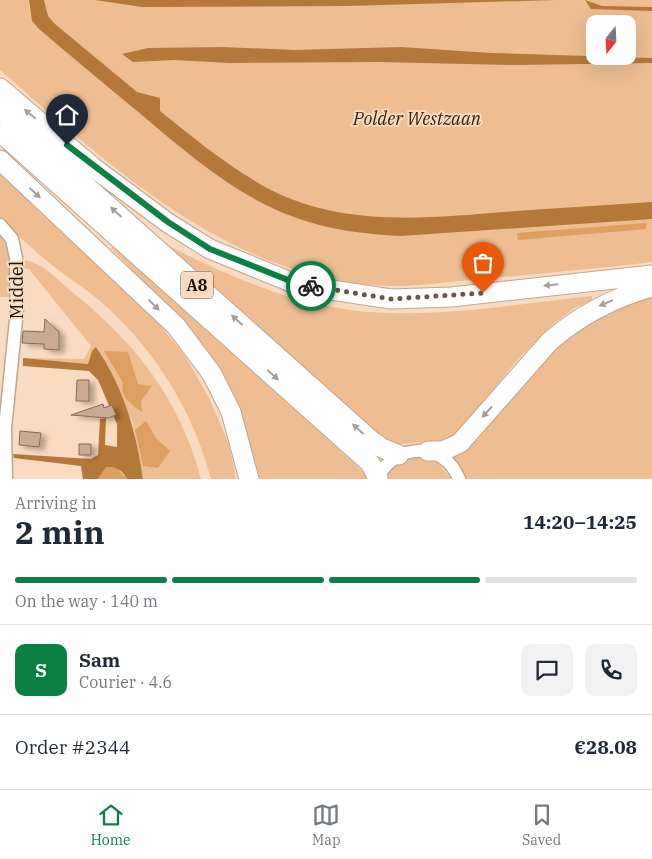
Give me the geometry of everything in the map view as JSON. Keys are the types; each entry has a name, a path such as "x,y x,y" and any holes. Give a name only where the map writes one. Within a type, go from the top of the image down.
{"highway":[{"name":"A8","path":"0,88 94,168 168,222 210,249 298,284 391,299 451,297 652,275"},
{"name":"A8","path":"0,109 372,442 398,455"},
{"name":"A8","path":"0,132 370,463 378,479"},
{"name":"A8","path":"0,160 176,326 212,374 231,412 249,479"},
{"path":"428,451 442,451 460,443 550,342 566,327 596,308 652,287"}],"street":[{"name":"Middel","path":"0,225 12,239 16,266 17,310 5,428 6,479"},
{"path":"378,479 388,462 398,455 416,450 438,454 451,464 459,479"}],"green space":[{"name":"Polder Westzaan","path":"0,0 29,0 30,16 30,0 652,0 652,262 404,286 344,281 288,267 235,245 184,217 89,147 0,70"},
{"path":"0,169 147,309 185,356 209,398 229,444 236,479 211,479 194,429 169,382 138,339 120,319 88,291 48,262 0,219"},
{"path":"0,235 11,255 14,297 0,297"},
{"path":"151,237 237,278 267,289 297,299 359,311 391,313 441,312 592,296 592,300 573,309 551,326 518,359 458,433 442,443 418,442 396,445 385,442"},
{"path":"113,247 238,357 371,479 260,479 243,420 175,315 111,248"},
{"path":"24,260 37,264 55,277 94,310 135,352 168,398 181,423 201,479 143,479 132,420 90,356 88,364 23,358 84,359 91,346 29,269 20,267 20,261"},
{"path":"652,293 652,479 467,479 453,457 566,333"},
{"path":"417,457 438,463 451,479 385,479 397,464"}],"shaded area":[{"path":"29,0 44,0 48,16 55,24 137,92 160,98 160,111 214,153 256,182 302,203 366,216 399,218 652,202 652,219 401,236 347,231 294,217 253,198 214,173 177,145 39,29 32,21"},
{"path":"95,0 556,0 348,6 142,7"},
{"path":"585,0 602,6 652,7 652,11 591,9"},
{"path":"223,47 295,50 401,47 491,53 586,56 586,64 230,63 174,60 133,62 122,54 148,48"},
{"path":"636,58 652,58 652,63 636,63"},
{"path":"647,223 646,229 518,240 517,233"},
{"path":"96,347 114,378 127,410 137,444 143,479 127,479 119,470 106,467 98,479 83,479 81,466 14,458 13,454 91,459 98,455 100,419 106,418 105,445 117,447 117,424 98,380 89,371 23,366 23,358 88,364 92,351"},
{"path":"104,351 128,352 138,384 152,386 141,401 142,412 125,396 122,388 123,383"},
{"path":"146,421 156,438 170,451 158,468 143,466 135,430"},
{"path":"106,467 117,468 127,479 98,479"}],"building":[{"path":"45,319 59,332 59,350 44,349 44,344 22,343 23,331 44,332"},
{"path":"77,380 89,380 89,401 76,401"},
{"path":"103,404 104,408 112,405 116,415 108,418 71,415"},
{"path":"20,431 41,433 39,447 19,445"},
{"path":"79,444 91,444 91,455 79,455"}],"way so far":[{"path":"311,286 391,299 451,297 483,293"}],"route":[{"path":"67,145 94,168 168,222 210,249 298,284 311,286"}]}
